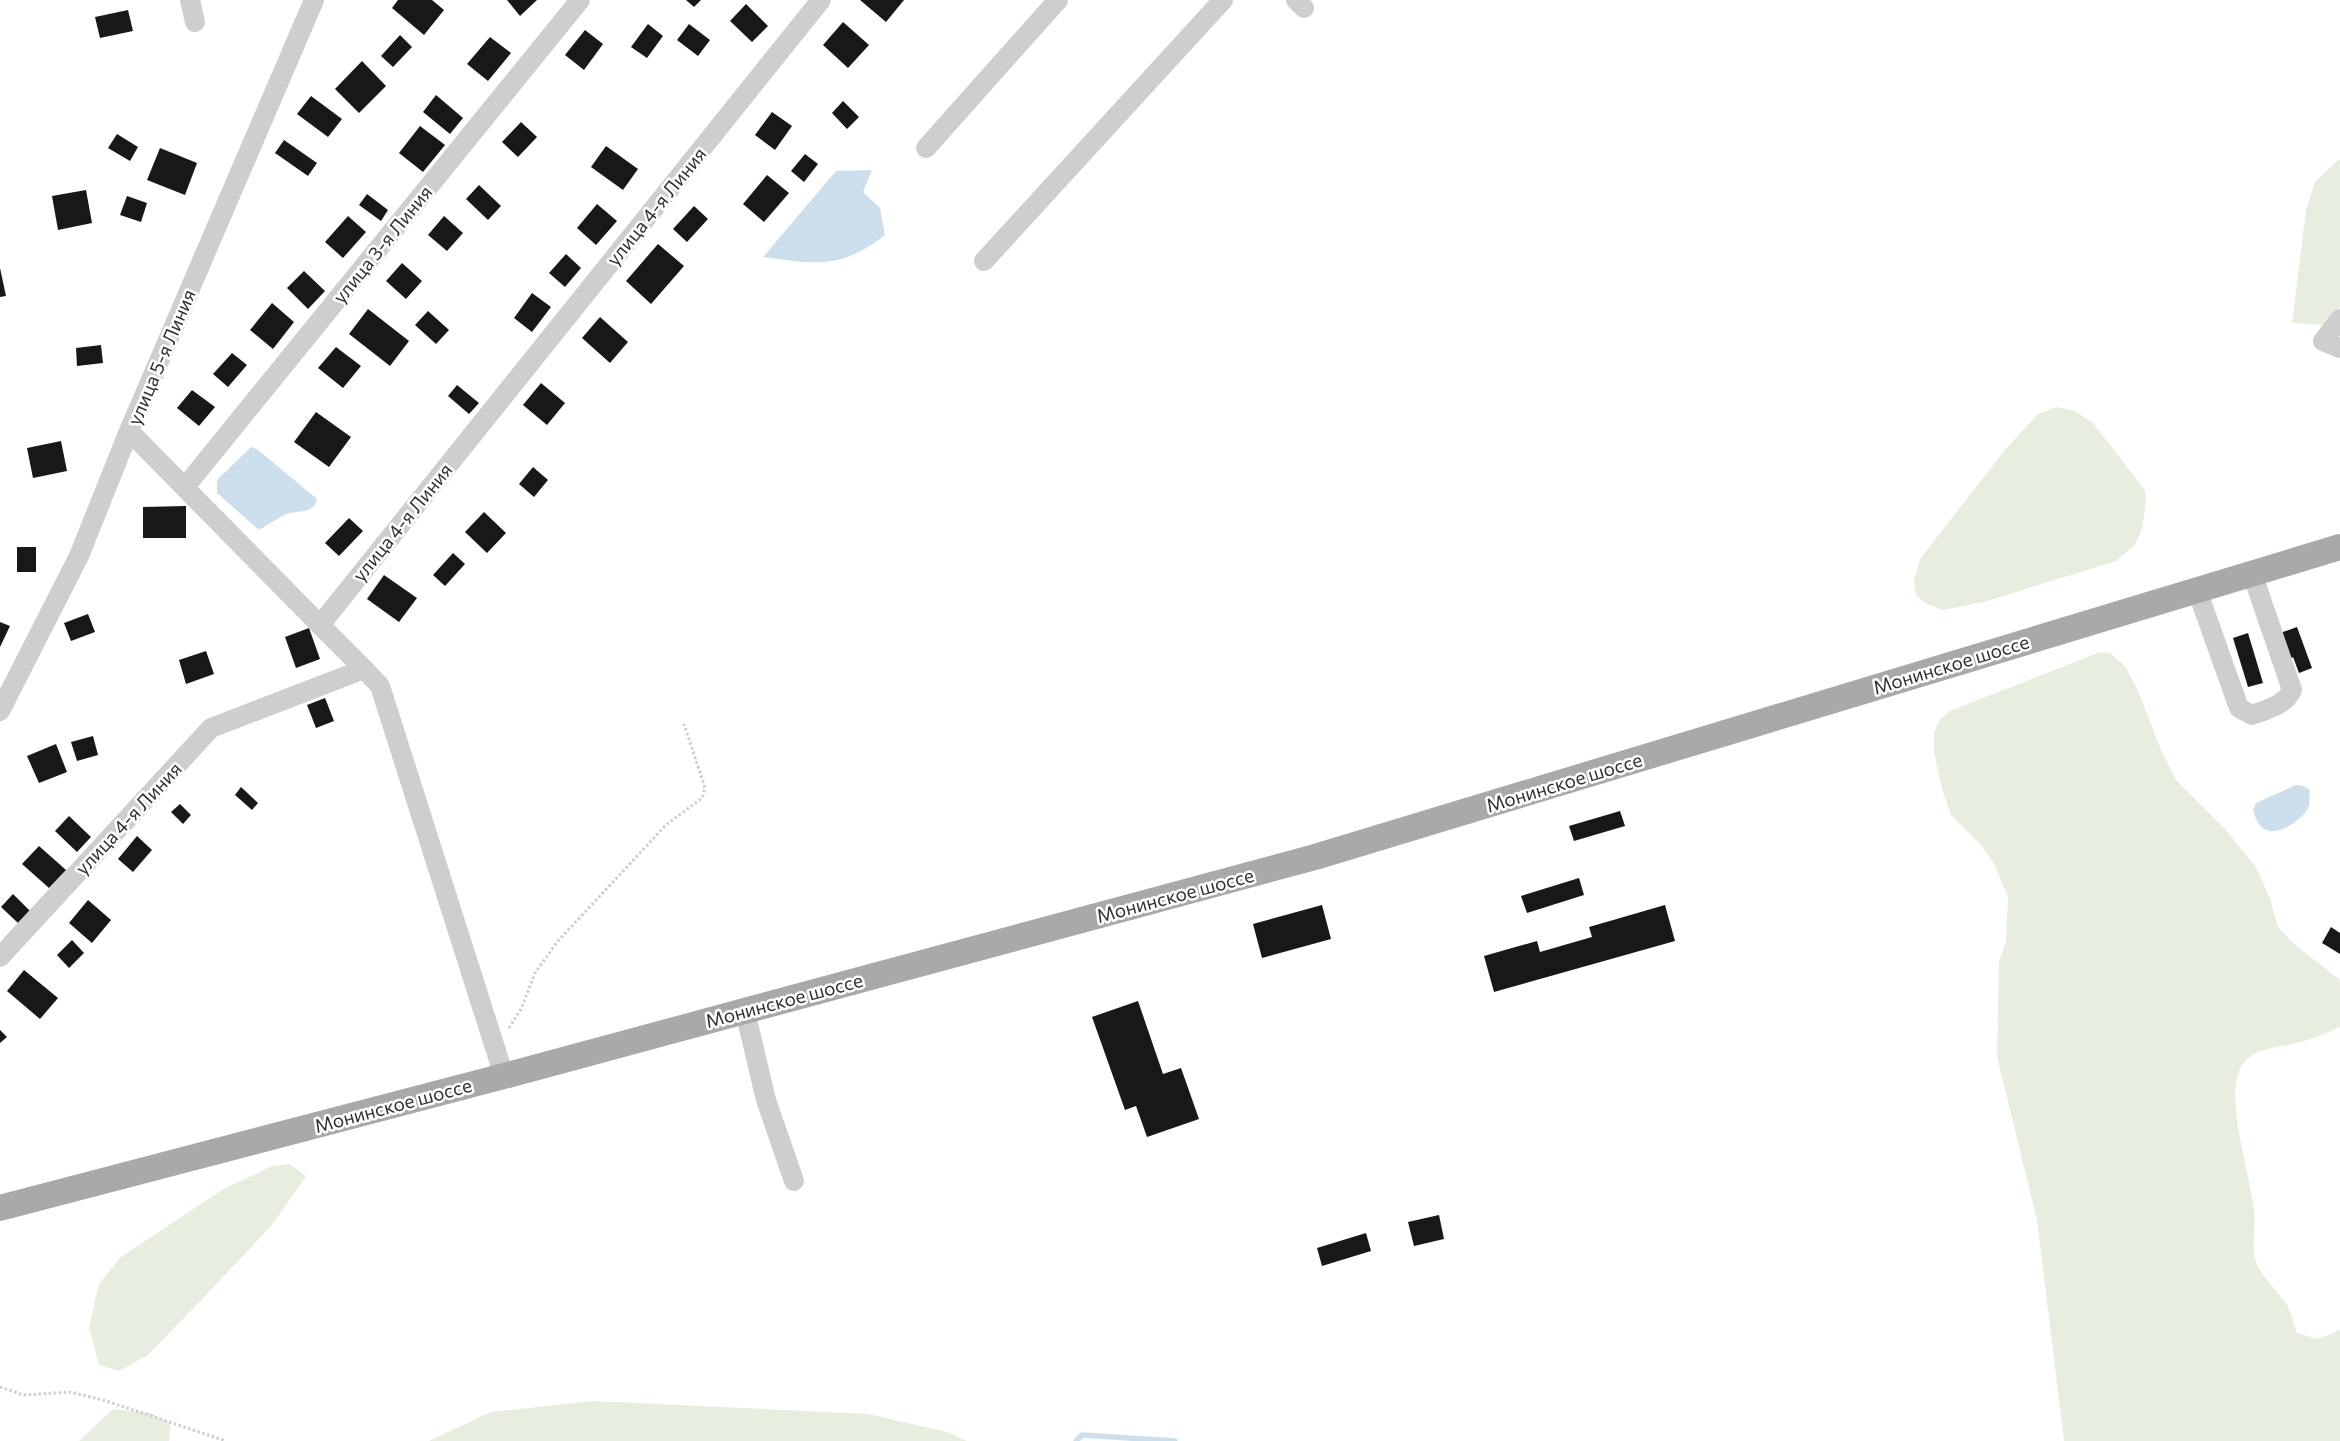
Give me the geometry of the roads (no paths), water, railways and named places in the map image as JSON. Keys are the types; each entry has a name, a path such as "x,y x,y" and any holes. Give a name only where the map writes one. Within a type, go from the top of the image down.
{"main road":[{"name":"Монинское шоссе","path":"0,1208 504,1076 1315,857 2340,547"}],"street":[{"path":"190,0 195,22"},
{"name":"улица 5-я Линия","path":"0,711 79,556 129,431 314,0"},
{"name":"улица 3-я Линия","path":"185,487 580,0"},
{"name":"улица 4-я Линия","path":"320,625 821,0"},
{"path":"926,148 1058,0"},
{"path":"984,261 1223,0"},
{"path":"2340,319 2323,341 2340,348"},
{"path":"129,431 380,686 504,1076"},
{"path":"2197,590 2239,708 2252,715 2282,703 2288,699 2292,690 2252,573"},
{"name":"улица 4-я Линия","path":"0,957 211,728 364,669"},
{"path":"745,1011 766,1100 794,1181"}],"water":[{"path":"872,170 863,192 880,208 885,235 854,254 827,262 763,257 836,171"},
{"path":"251,447 257,449 317,499 312,508 284,515 259,530 217,493 217,480"},
{"path":"2296,785 2304,786 2310,790 2309,806 2306,811 2297,821 2278,831 2263,828 2257,821 2253,810 2256,803"}],"waterway":[{"path":"1076,1441 1082,1435 1175,1441"}]}
